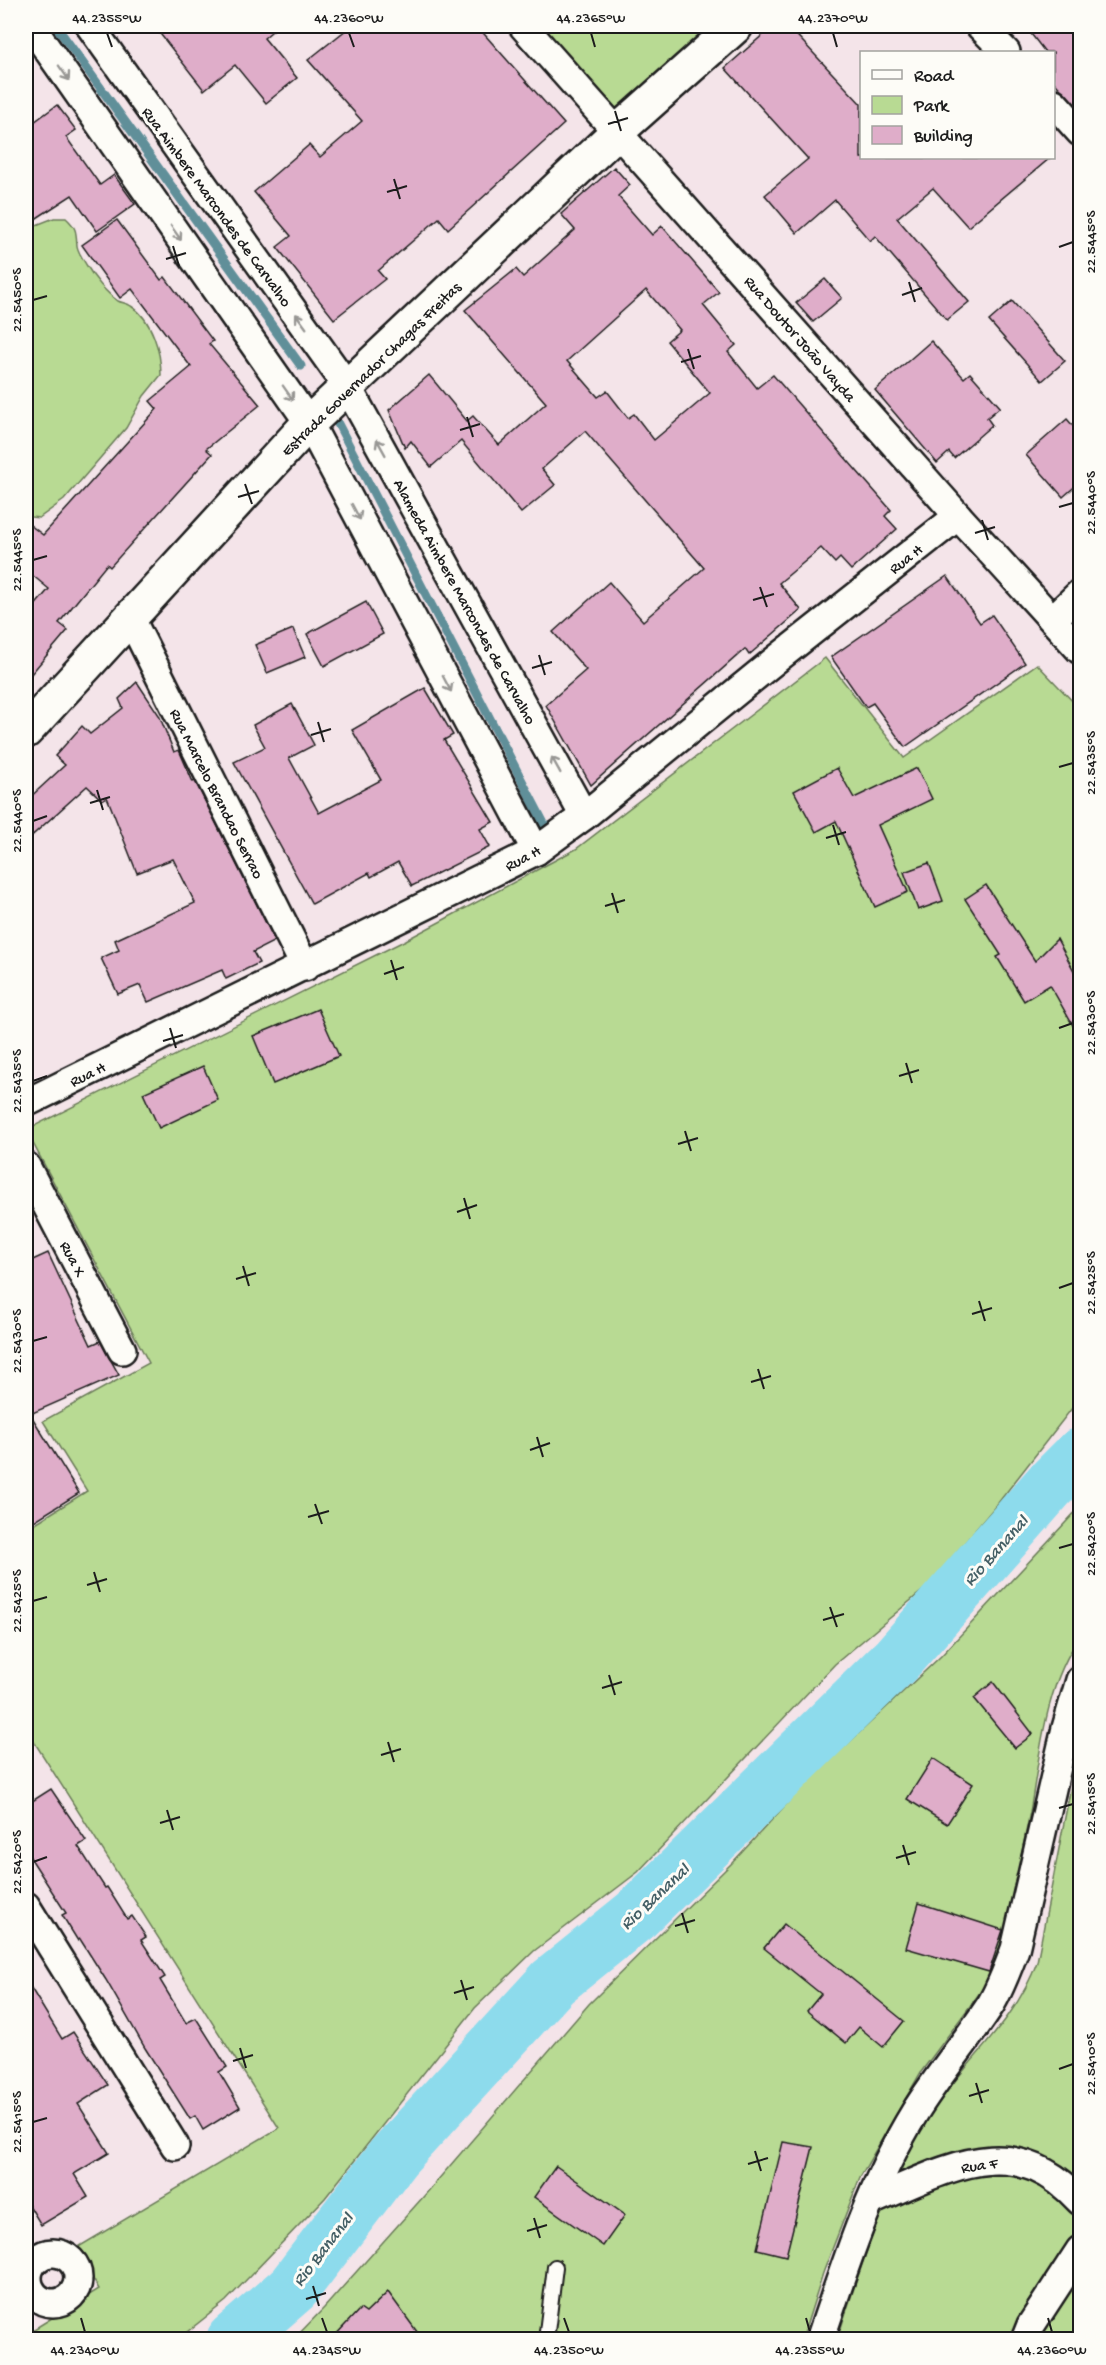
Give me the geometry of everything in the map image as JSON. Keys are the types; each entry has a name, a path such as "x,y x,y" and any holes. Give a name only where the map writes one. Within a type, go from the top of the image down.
{"main road":[{"name":"Estrada Governador Chagas Freitas","path":"26,731 309,423 618,131 735,26"}],"street":[{"path":"31,26 309,423 536,851"},
{"name":"Rua Aimbere Marcondes de Carvalho","path":"90,26 347,386"},
{"name":"Rua Doutor João Vayda","path":"523,26 1080,650"},
{"path":"980,26 1005,51"},
{"path":"1055,105 1080,132"},
{"name":"Alameda Aimbere Marcondes de Carvalho","path":"347,386 584,816"},
{"name":"Rua H","path":"26,1103 536,851 584,816 773,662 958,516"},
{"path":"1053,619 1080,593"},
{"name":"Rua Marcelo Brandao Serrao","path":"131,619 305,966"},
{"name":"Rua X","path":"26,1166 122,1350"},
{"path":"820,2340 885,2166 915,2112 992,2002 1004,1977 1015,1949 1066,1728 1080,1680"},
{"path":"26,1906 175,2146"},
{"name":"Rua F","path":"871,2201 964,2163 993,2158 1024,2163 1044,2172 1080,2201"},
{"path":"1024,2340 1031,2325 1075,2259"}],"lane":[{"path":"546,2340 555,2266"}],"green space":[{"path":"535,26 724,26 620,119"},
{"path":"54,218 66,218 72,225 80,254 101,285 114,298 131,306 145,319 157,346 161,375 144,396 126,428 64,500 39,518 31,517 26,512 26,229"},
{"path":"825,658 904,758 1037,664 1080,709 1080,1398 998,1503 928,1586 835,1664 638,1872 534,1951 475,2008 325,2198 226,2301 178,2339 26,2340 26,2334 99,2289 75,2249 279,2128 26,1729 26,1529 87,1491 43,1421 149,1363 26,1130 406,940 576,849"},
{"path":"1080,1507 1080,1637 1068,1656 1051,1698 999,1961 987,1983 921,2072 860,2177 823,2273 802,2339 293,2340 424,2196 589,2004 732,1863 804,1785 941,1656"},
{"path":"1080,1740 1080,2339 837,2340 878,2220 918,2133 934,2108 1005,2020 1028,1983 1037,1962"}],"building":[{"path":"154,26 278,26 264,38 297,78 266,103 235,65 204,90"},
{"path":"351,26 477,26 564,124 448,229 439,218 378,271 385,279 334,319 277,247 291,236 254,192 309,145 320,157 362,121 308,60"},
{"path":"773,26 788,26 860,103 860,159 1049,159 968,227 933,188 897,218 969,302 947,320 875,236 870,241 835,200 797,233 765,195 808,159 725,68"},
{"path":"1025,26 1080,26 1080,109 1055,83 1055,51 1044,51"},
{"path":"57,105 76,130 66,137 100,185 114,175 135,204 97,231 72,195 26,225 26,128"},
{"path":"614,167 630,185 618,196 652,235 662,226 719,292 703,305 736,345 728,352 757,388 773,375 891,510 885,516 897,529 851,570 840,558 835,563 821,548 779,583 801,610 749,655 745,649 591,785 546,705 586,670 553,632 609,582 643,621 704,568 585,431 542,469 555,485 521,513 461,441 431,467 411,441 405,448 389,410 429,375 467,421 473,416 499,445 546,403 465,310 516,269 523,277 575,230 561,214","holes":["646,290 680,330 667,341 710,393 654,440 634,414 628,418 607,391 598,397 567,361"]},
{"path":"117,220 161,280 165,277 213,341 209,344 260,405 206,449 212,454 110,567 107,564 59,623 68,630 26,680 26,616 49,589 26,570 26,522 43,535 157,409 150,401 191,367 132,289 120,298 82,245"},
{"path":"825,279 842,298 813,322 796,303"},
{"path":"1012,301 1065,361 1042,381 989,321"},
{"path":"931,341 964,378 970,373 1000,407 987,418 992,425 954,458 949,452 937,463 875,390"},
{"path":"1067,419 1080,434 1080,482 1063,497 1026,455"},
{"path":"947,576 980,623 992,615 1025,663 905,747 873,703 866,707 831,657"},
{"path":"366,602 383,634 324,666 307,634"},
{"path":"293,629 305,657 267,673 255,645"},
{"path":"137,682 159,715 174,752 179,750 193,782 195,781 275,941 253,952 259,963 226,979 222,970 148,1002 140,985 118,994 101,958 119,950 115,940 195,903 173,859 137,873 107,797 102,800 87,786 26,841 26,801 65,765 55,756 82,726 90,734 123,708 119,699"},
{"path":"425,688 453,735 444,740 493,822 480,829 490,847 412,886 398,862 371,877 369,873 312,904 234,762 265,747 253,725 292,704 314,745 289,758 319,813 381,780 352,730"},
{"path":"837,768 854,798 917,768 932,799 878,825 908,892 875,907 836,821 816,832 794,791"},
{"path":"929,863 943,901 918,910 904,872"},
{"path":"986,885 1035,961 1057,939 1080,982 1080,1038 1050,985 1024,1001 997,957 1001,955 965,899"},
{"path":"318,1009 339,1056 273,1084 253,1036"},
{"path":"203,1066 218,1100 159,1128 143,1093"},
{"path":"48,1253 91,1345 100,1341 119,1375 30,1414 79,1493 26,1526 26,1263"},
{"path":"993,1682 1033,1734 1015,1748 974,1698"},
{"path":"933,1758 973,1784 947,1824 907,1799"},
{"path":"51,1789 86,1841 78,1846 127,1919 132,1916 146,1937 141,1940 165,1977 160,1980 186,2023 196,2018 227,2067 219,2072 240,2107 203,2130 195,2116 190,2119 106,1980 62,1915 66,1913 26,1851 26,1805"},
{"path":"919,1903 1003,1930 989,1972 906,1948"},
{"path":"784,1924 904,2021 883,2047 859,2027 846,2043 807,2011 821,1994 764,1948"},
{"path":"26,1980 62,2039 73,2032 108,2085 78,2104 109,2153 74,2174 88,2197 41,2225 26,2200"},
{"path":"783,2142 813,2147 786,2256 757,2249"},
{"path":"556,2166 625,2215 603,2246 534,2197"},
{"path":"388,2292 423,2340 331,2340 360,2309 366,2313"}],"waterway":[{"path":"56,26 301,366"},
{"path":"337,422 551,837"},
{"name":"Rio Bananal","path":"233,2340 293,2288 393,2157 553,1982 636,1915 896,1660 1049,1486 1080,1455"}]}
